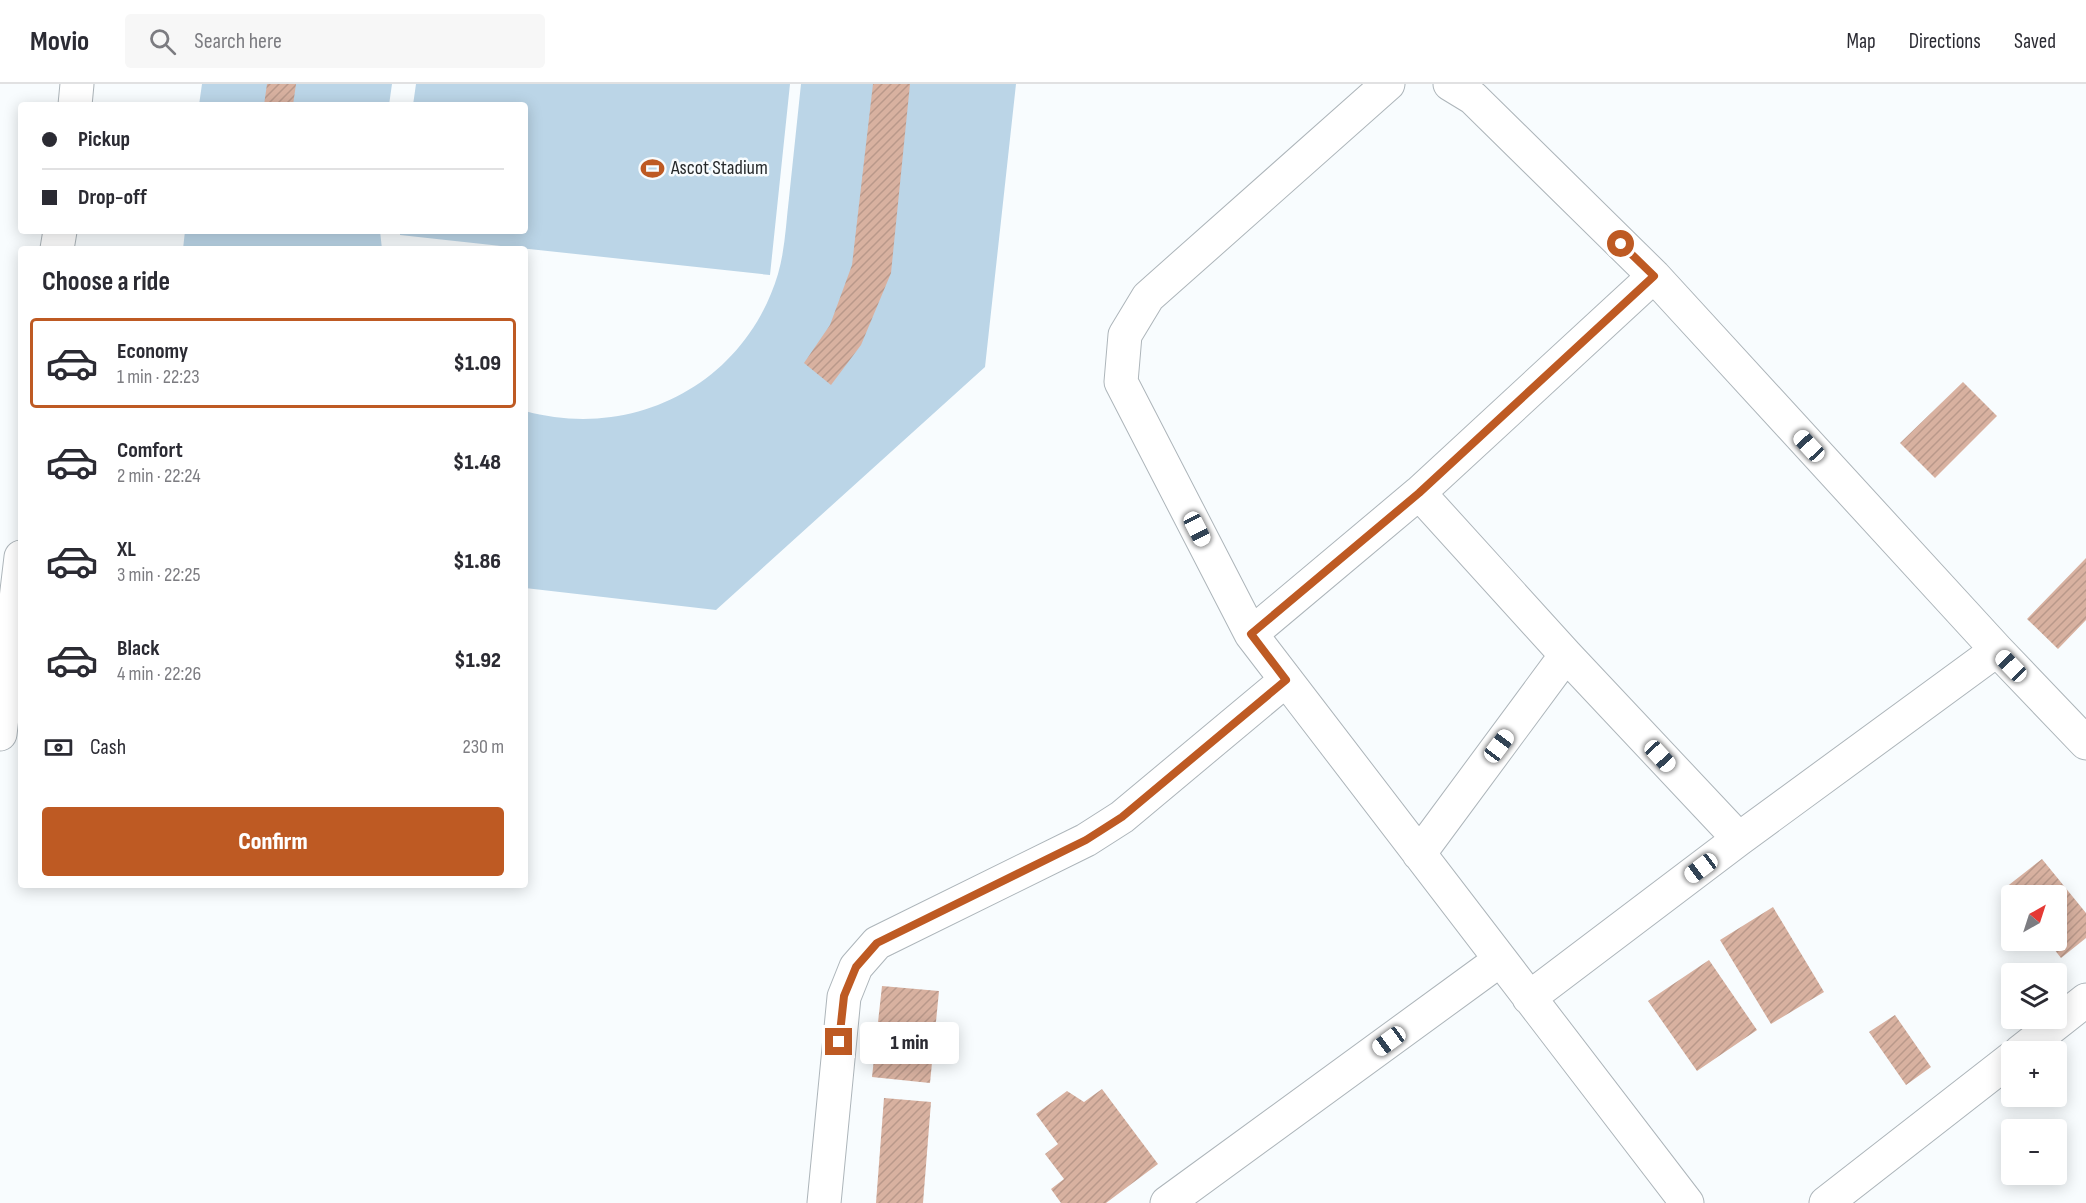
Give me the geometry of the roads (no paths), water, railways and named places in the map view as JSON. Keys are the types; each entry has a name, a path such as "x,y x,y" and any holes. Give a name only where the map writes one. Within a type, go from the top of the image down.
{"street":[{"path":"75,102 77,84"},
{"path":"1388,84 1148,297 1125,335 1121,382 1251,634 1687,1203"},
{"path":"1450,84 1473,98 1654,276 1996,651 2086,742"},
{"path":"1251,634 1419,493 1654,276"},
{"path":"1419,493 1566,655 1739,839"},
{"path":"0,734 18,582"},
{"path":"1529,998 1739,839 1996,651"},
{"path":"1419,854 1566,655"},
{"path":"824,1203 844,996 856,967 877,943 1086,840 1122,817 1286,680"},
{"path":"1167,1203 1500,960"},
{"path":"2034,1041 2086,1000"},
{"path":"1826,1203 2001,1067"}],"place":[{"name":"Ascot Stadium","path":"653,168"}]}
